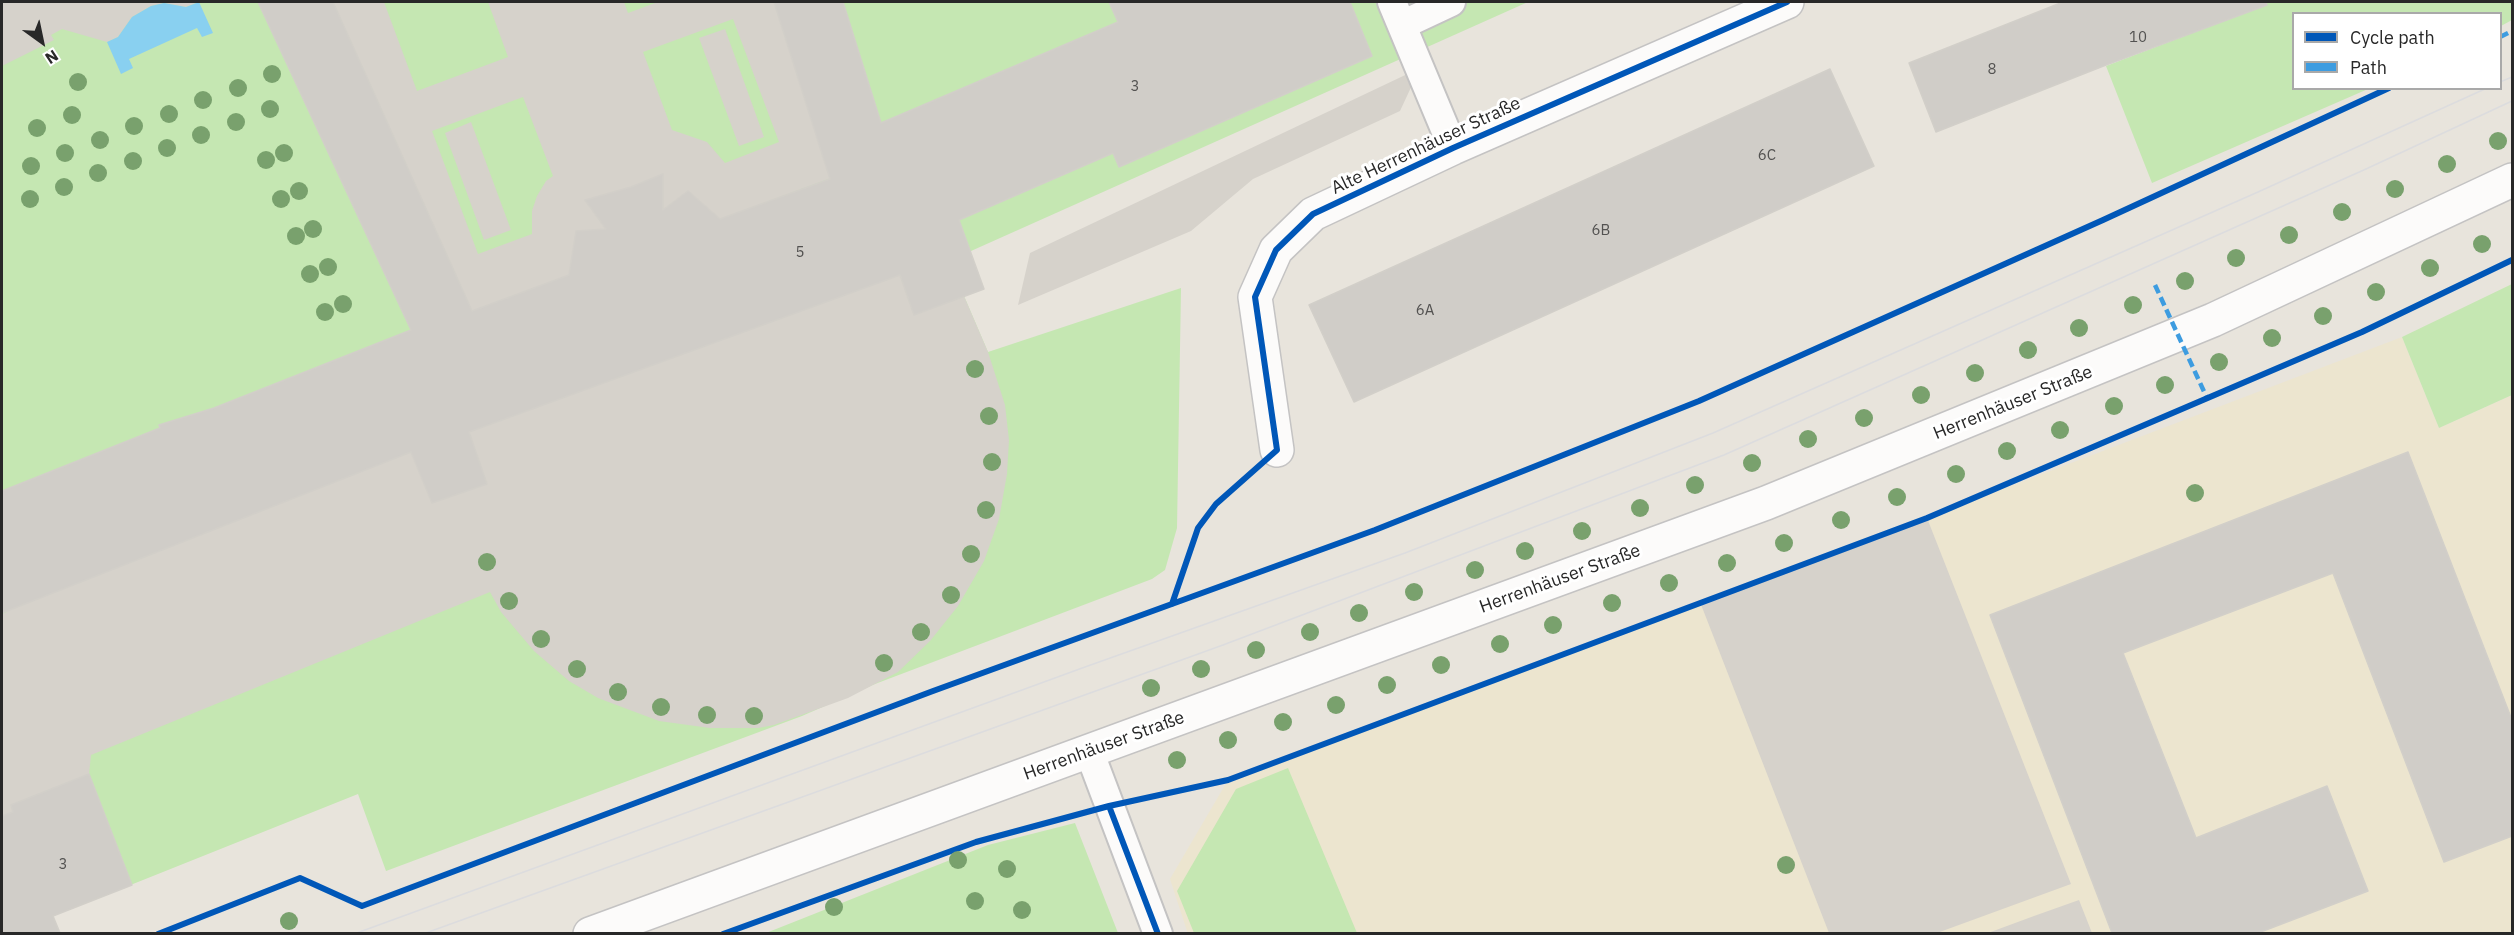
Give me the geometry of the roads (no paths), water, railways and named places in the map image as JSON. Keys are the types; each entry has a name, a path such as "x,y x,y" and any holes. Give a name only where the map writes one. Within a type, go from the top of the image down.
{"street":[{"name":"Alte Herrenhäuser Straße","path":"1277,450 1255,297 1276,250 1313,214 1453,148 1787,2"},
{"name":"Herrenhäuser Straße","path":"590,933 1766,503 2213,320 2512,180"}],"lane":[{"path":"1451,2 1397,13 1453,148"},
{"path":"1089,752 1158,933"}],"water":[{"path":"199,2 213,33 202,37 197,28 129,59 133,68 121,74 107,42 118,37 132,17 151,6 164,3 186,7"}],"tram line":[{"path":"2502,81 2512,77"},
{"path":"354,934 1085,667 1405,553 1713,433 2483,90"},
{"path":"423,934 1223,645 1724,455 2366,169 2512,101"}]}
